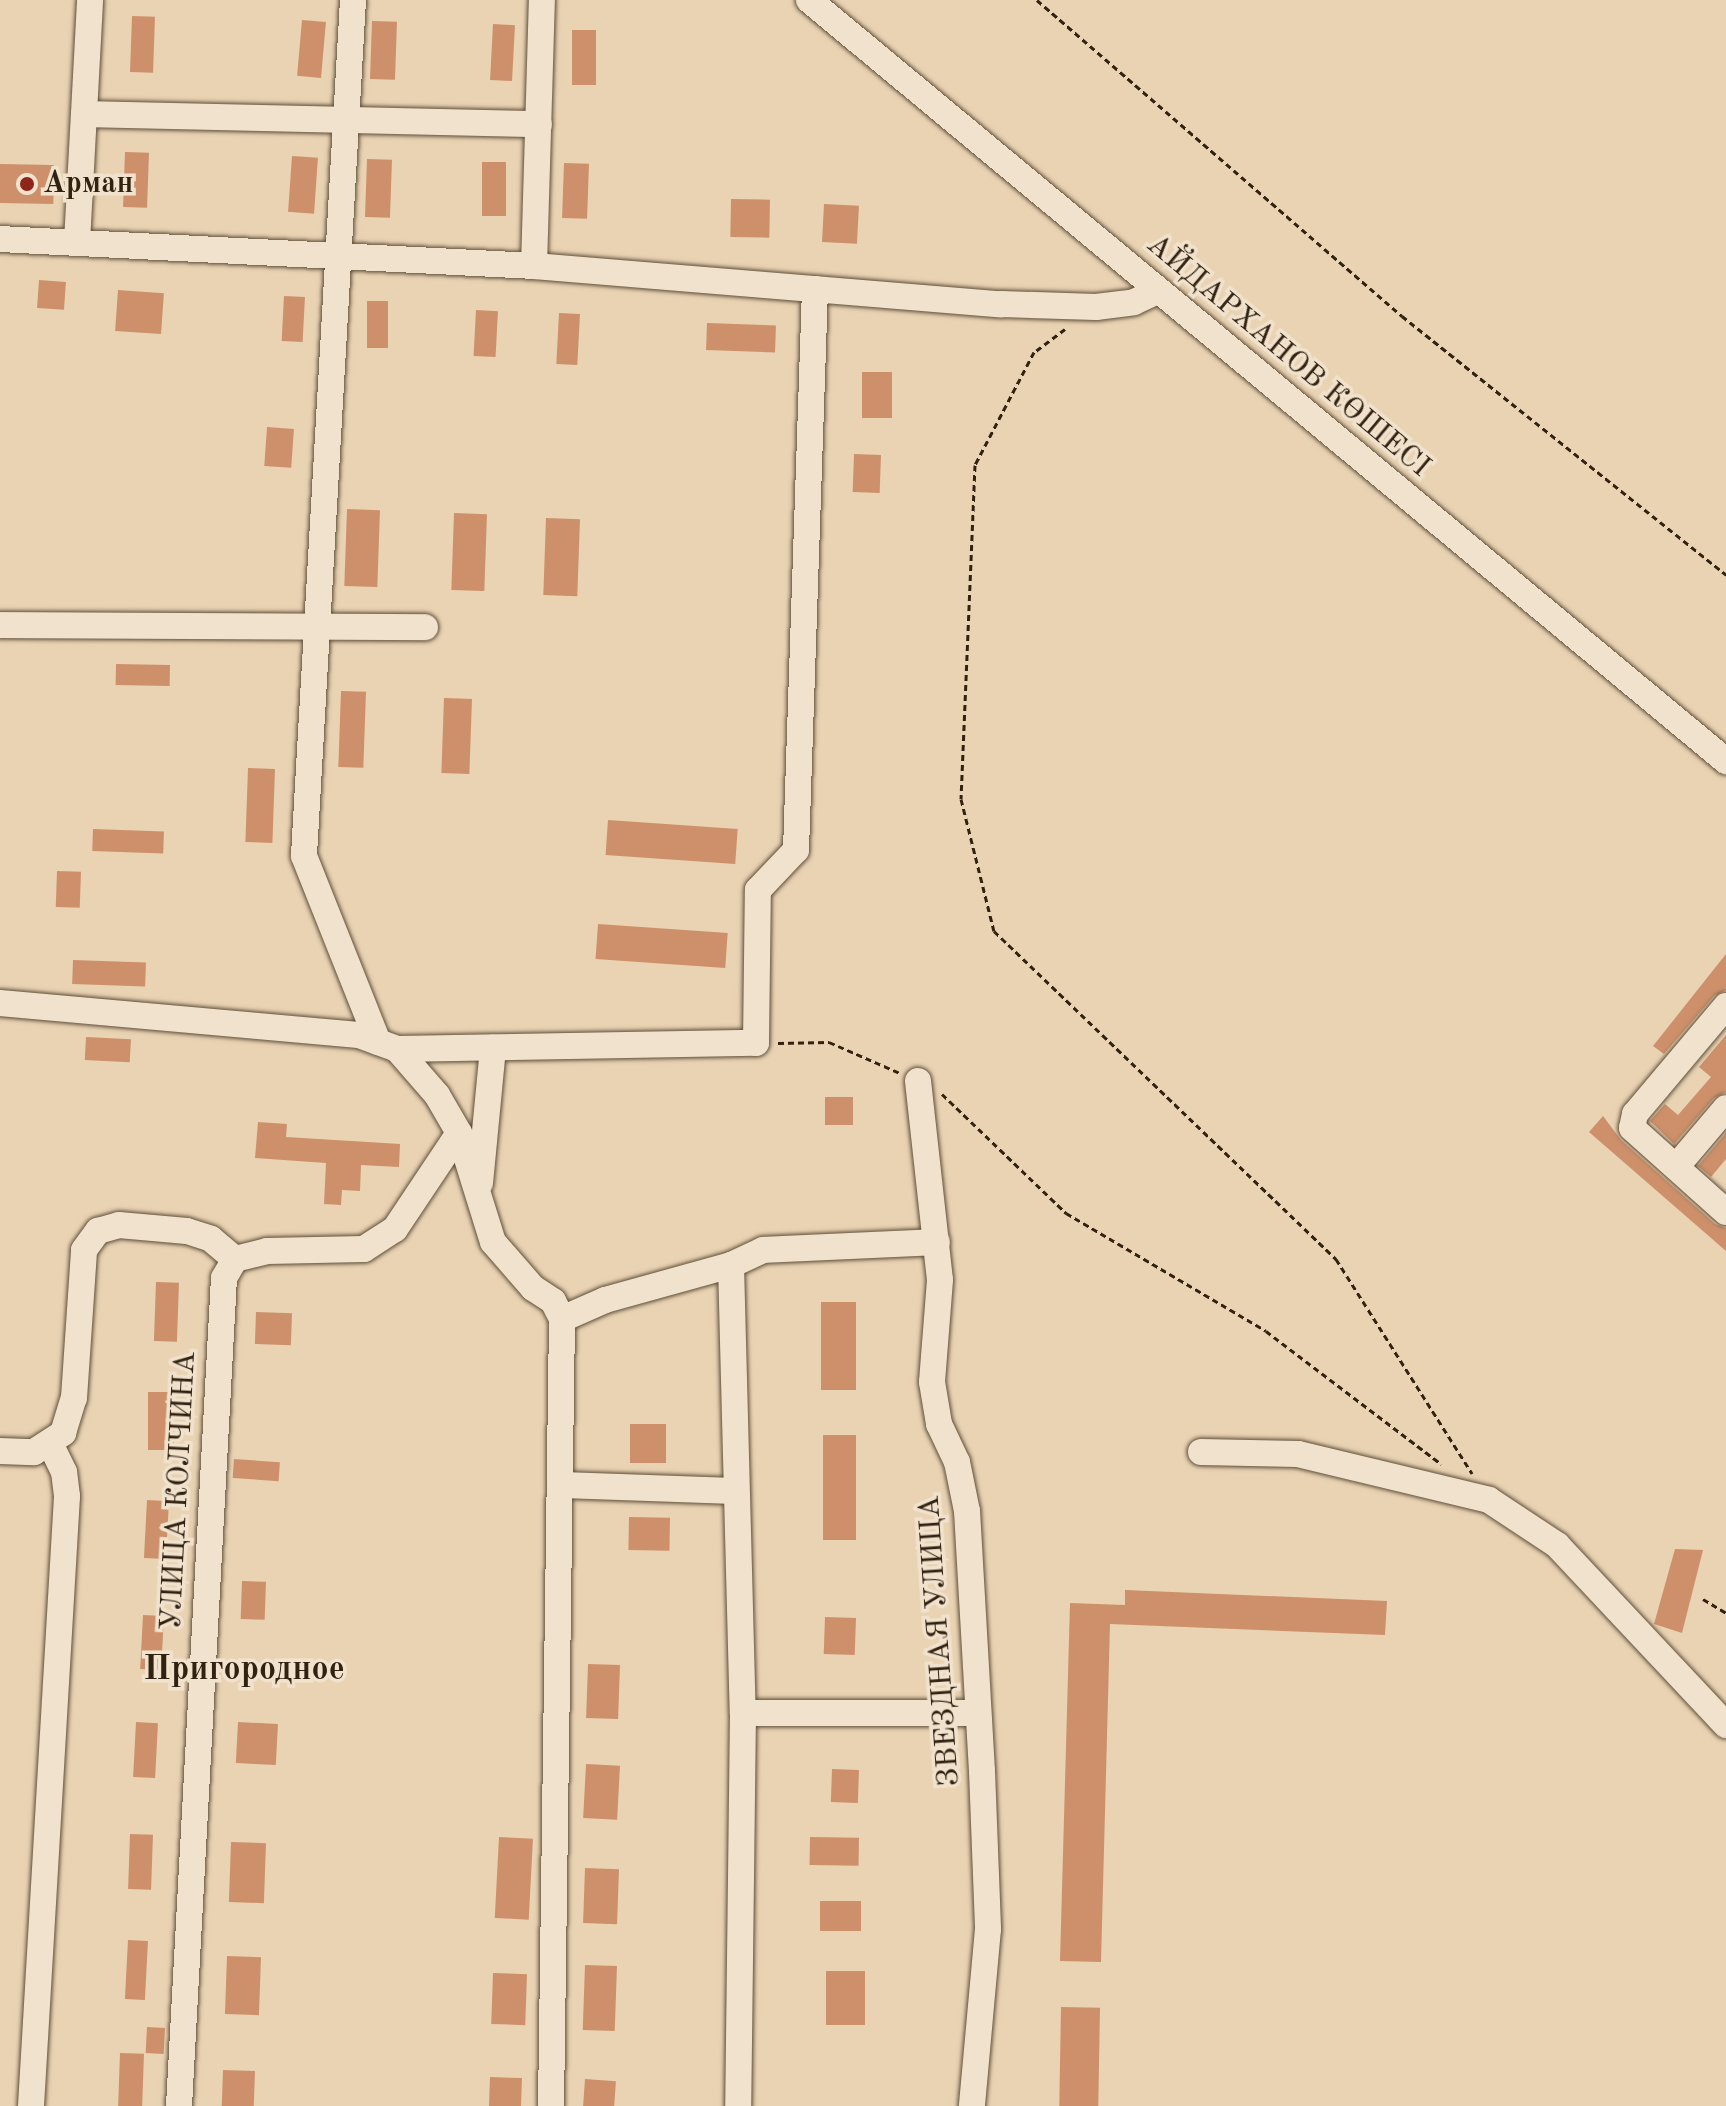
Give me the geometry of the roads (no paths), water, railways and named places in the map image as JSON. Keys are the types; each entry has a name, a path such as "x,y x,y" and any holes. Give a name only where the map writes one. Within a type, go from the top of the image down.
{"street":[{"path":"77,242 90,0"},
{"path":"353,0 304,856 388,1045 437,1095 459,1133 478,1208 493,1242 533,1288 553,1301 562,1319 551,2106"},
{"path":"534,266 542,0"},
{"name":"АЙДАРХАНОВ КӨШЕСІ","path":"809,0 1726,761"},
{"path":"84,114 539,124"},
{"path":"0,239 534,266 815,289 1096,307 1134,302 1158,291"},
{"path":"0,1003 191,1017 359,1035 388,1045 493,1048 756,1043 758,890 796,850 815,289"},
{"path":"0,625 317,623 425,627"},
{"path":"1725,1208 1632,1128 1635,1114 1726,1006"},
{"path":"478,1208 493,1048"},
{"name":"ЗВЕЗДНАЯ УЛИЦА","path":"918,1081 940,1280 932,1382 939,1424 957,1462 967,1511 988,1929 976,2104"},
{"path":"1676,1167 1726,1108"},
{"path":"0,1451 34,1452 51,1445 63,1433 74,1398 84,1250 98,1231 119,1225 187,1231 211,1239 235,1259 267,1251 364,1249 395,1229 459,1133"},
{"path":"562,1319 605,1300 731,1265 763,1250 937,1242"},
{"name":"УЛИЦА КОЛЧИНА","path":"179,2106 219,1328 224,1278 235,1259"},
{"path":"731,1265 743,1713 738,2106"},
{"path":"31,2106 67,1496 64,1472 51,1445"},
{"path":"1201,1452 1298,1454 1489,1500 1557,1545 1726,1725"},
{"path":"561,1485 736,1491"},
{"path":"743,1713 978,1713"}],"place":[{"name":"Арман","path":"27,184"}],"district":[{"name":"Пригородное","path":"244,1671"}]}
